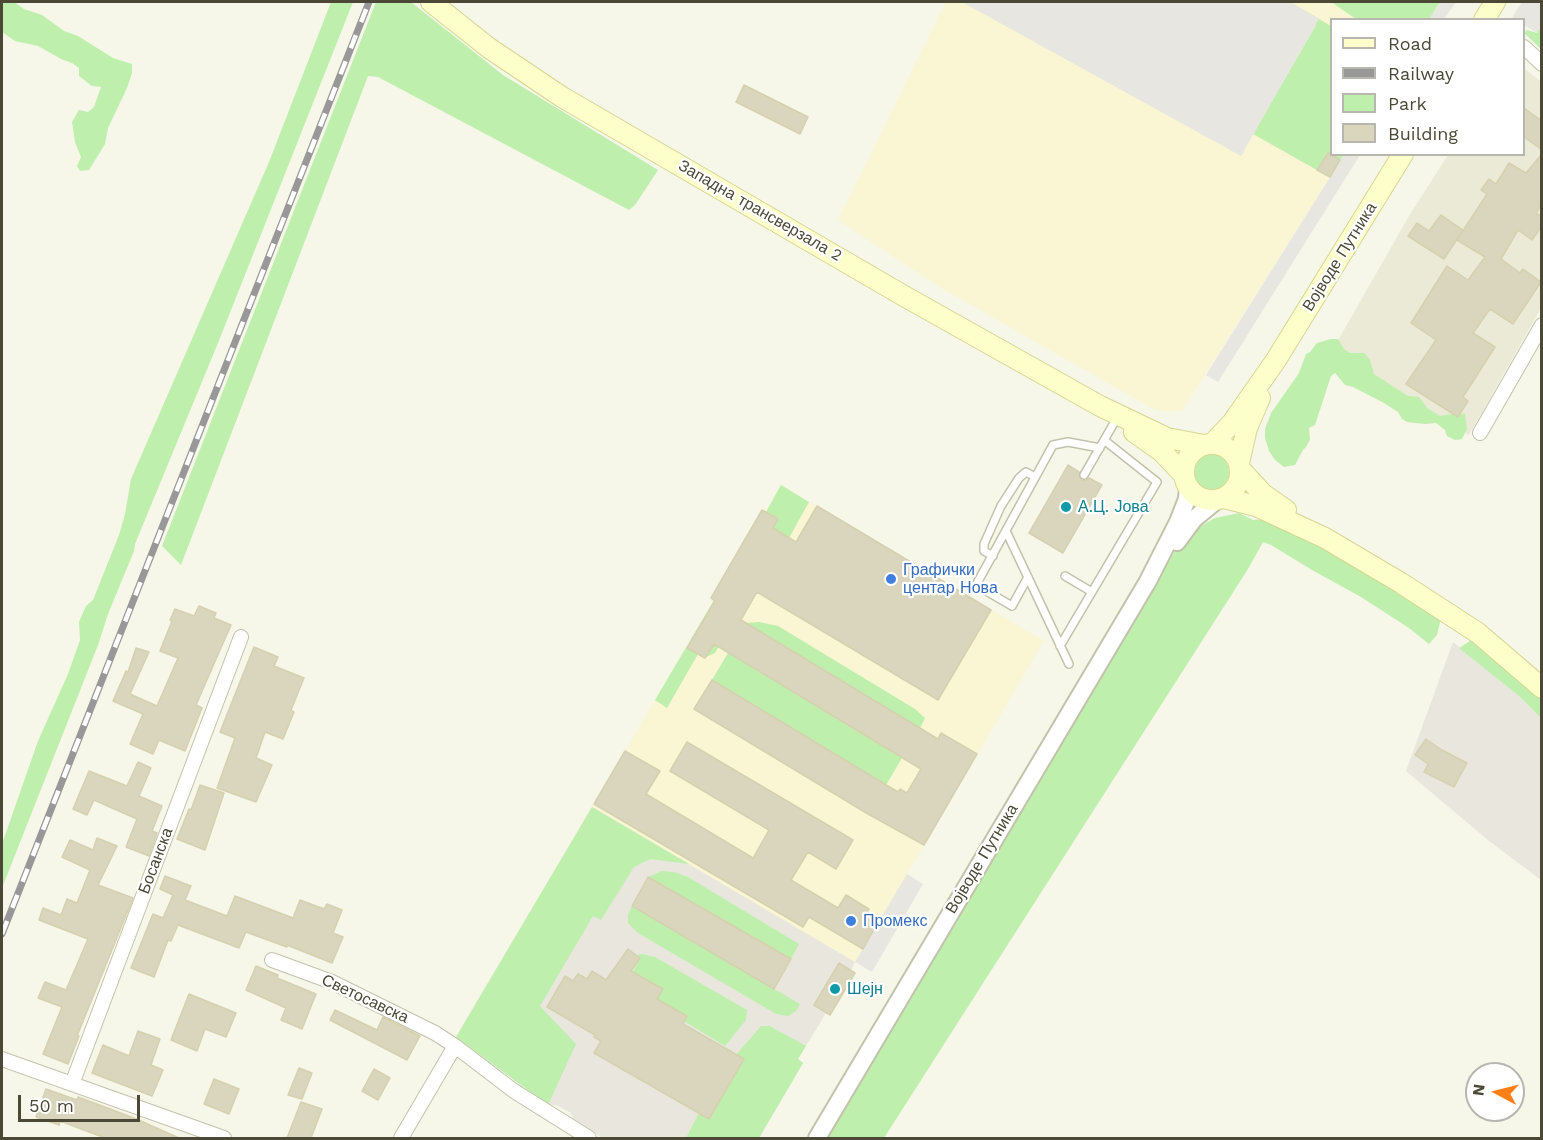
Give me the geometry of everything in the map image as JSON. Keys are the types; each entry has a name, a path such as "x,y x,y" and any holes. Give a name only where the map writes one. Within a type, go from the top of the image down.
{"main road":[{"name":"Западна трансверзала 2","path":"431,2 489,48 561,97 904,296 1100,406 1167,438 1208,444"},
{"name":"Војводе Путника","path":"1208,444 1232,423 1276,360 1402,156"},
{"name":"Војводе Путника","path":"1240,466 1247,428 1276,360"},
{"name":"Западна трансверзала 2","path":"1100,406 1161,451 1186,481"},
{"path":"1324,538 1256,506 1221,499 1200,498 1186,481 1186,462 1189,456 1198,448 1208,444 1219,444 1232,451 1240,466 1263,494 1324,538 1432,602 1478,633 1542,688"},
{"path":"1221,499 1235,490 1240,477 1240,466"}],"street":[{"path":"1525,47 1542,64"},
{"path":"1480,434 1542,325"},
{"name":"Војводе Путника","path":"817,1138 1148,581 1187,499 1186,481"},
{"name":"Војводе Путника","path":"1148,581 1189,524 1221,499"},
{"name":"Босанска","path":"72,1084 241,637"},
{"name":"Светосавска","path":"272,960 332,982 396,1013 454,1046 514,1091 589,1138"},
{"path":"401,1138 454,1046"},
{"path":"2,1059 224,1138"}],"lane":[{"path":"1084,475 1114,423"},
{"path":"1060,646 1157,482 1104,440"},
{"path":"1028,577 1012,606 976,585 1053,445 1068,442 1100,448"},
{"path":"993,556 984,551 984,544 1001,506 1019,478 1026,472 1035,477"},
{"path":"1006,531 1069,664"},
{"path":"1065,576 1092,592"}],"shaded area":[{"path":"946,2 1440,2 1430,18 1330,18 1330,156 1343,156 1182,411 1157,411 938,286 838,220"},
{"path":"962,2 1290,2 1319,19 1241,156"},
{"path":"1440,2 1456,2 1445,18 1430,18"},
{"path":"1522,2 1541,2 1541,26 1537,33 1525,26 1525,18 1512,18"},
{"path":"1525,69 1541,82 1541,308 1469,435 1333,349 1409,216 1447,156 1525,156"},
{"path":"1343,156 1359,156 1218,382 1206,375"},
{"path":"781,485 1044,641 855,962 592,807 714,600 711,598 762,509 766,511"},
{"path":"1453,642 1519,696 1541,718 1541,880 1489,841 1406,771"},
{"path":"592,807 855,962 851,970 855,973 830,1015 826,1013 798,1059 803,1063 759,1138 603,1138 574,1121 571,1113 556,1105 548,1105 456,1037"},
{"path":"907,874 923,884 872,972 855,962"}],"green space":[{"path":"2,2 14,2 24,9 42,15 64,31 78,36 113,58 132,64 132,73 127,88 108,128 105,144 89,170 80,171 77,166 81,157 75,142 72,122 79,110 88,112 94,107 101,87 92,86 79,76 79,68 72,63 38,46 15,41 2,32"},
{"path":"331,2 353,2 218,343 135,544 98,645 2,888 2,844 38,741 68,674 80,640 79,622 86,606 93,600 119,535 131,479 269,162"},
{"path":"376,2 411,2 503,75 658,170 635,205 629,210 378,77 368,76 181,565 162,546"},
{"path":"1290,2 1330,25 1330,155 1327,153 1317,170 1253,134 1316,25"},
{"path":"1331,2 1440,2 1430,18 1355,18"},
{"path":"1541,26 1541,49 1525,32 1527,30 1537,33"},
{"path":"1338,339 1344,349 1350,353 1364,353 1370,360 1374,374 1408,396 1419,397 1427,408 1440,416 1465,414 1467,429 1462,439 1455,440 1447,436 1445,430 1436,423 1407,422 1398,412 1384,403 1345,385 1335,373 1331,376 1315,425 1309,428 1310,440 1295,465 1284,467 1269,451 1265,429 1271,413 1299,373 1306,354 1317,343"},
{"path":"1211,454 1224,459 1229,472 1224,485 1211,490 1198,485 1193,472 1198,459"},
{"path":"781,485 809,502 789,538 773,528 778,519 766,512"},
{"path":"1239,513 1253,520 1267,519 1332,553 1441,618 1437,635 1429,644 1361,597 1263,542 1248,569 884,1138 822,1138 1178,546 1196,529 1215,518"},
{"path":"714,600 737,614 715,653 706,657 731,613 714,603 688,648 698,654 667,708 655,700"},
{"path":"759,622 778,626 915,709 925,718 920,728 746,623"},
{"path":"1477,640 1541,697 1541,718 1519,696 1459,648 1470,641"},
{"path":"728,653 902,758 886,785 712,680"},
{"path":"592,807 689,864 650,859 634,867 601,920 593,916 540,1006 576,1044 548,1105 456,1037"},
{"path":"662,871 688,877 799,944 791,959 648,877"},
{"path":"632,906 800,1004 796,1011 788,1016 776,1014 638,933 628,923 628,915"},
{"path":"637,955 655,957 747,1010 746,1020 725,1046 684,1021 687,1016 657,999 663,989 633,972 640,958"},
{"path":"761,1026 770,1026 806,1046 798,1059 803,1063 759,1138 686,1138 699,1113 709,1119 744,1060 736,1055"}],"building":[{"path":"744,85 808,117 800,134 736,102"},
{"path":"1525,109 1542,121 1542,150 1525,138"},
{"path":"1328,153 1340,160 1330,177 1317,170"},
{"path":"1542,154 1542,204 1536,213 1542,217 1542,226 1532,240 1518,230 1501,259 1520,273 1523,269 1541,282 1513,324 1490,309 1473,333 1495,347 1463,397 1468,401 1458,417 1406,384 1436,340 1411,323 1447,266 1468,280 1485,257 1457,240 1487,194 1481,190 1489,179 1496,184 1509,163 1526,173"},
{"path":"1441,215 1463,230 1444,259 1408,236 1417,223 1429,231"},
{"name":"А.Ц. Јова","path":"1068,465 1079,472 1081,480 1085,481 1089,478 1102,485 1063,553 1029,533"},
{"path":"817,506 991,610 938,700 757,592 741,620 938,739 941,733 977,754 924,845 868,814 694,709 712,680 898,792 900,789 907,793 921,769 714,644 705,658 687,648 715,601 711,598 762,510 778,519 773,528 796,542"},
{"path":"199,606 216,613 214,618 231,625 196,705 202,708 185,751 159,740 153,754 130,744 143,714 113,701 126,671 128,672 136,648 149,652 130,694 157,706 178,658 160,651 172,621 170,620 175,609 194,616"},
{"path":"254,647 278,657 274,666 304,678 291,710 294,712 283,739 265,732 256,758 272,765 256,802 217,788 235,738 220,732"},
{"path":"1426,739 1467,763 1454,787 1424,772 1428,764 1415,755"},
{"path":"687,742 853,840 836,869 808,852 791,880 838,908 846,895 869,909 865,917 877,924 863,949 809,917 803,927 594,804 625,751 660,771 646,794 753,858 769,830 670,771"},
{"path":"138,762 151,768 139,796 162,806 152,831 157,833 149,856 126,847 137,819 94,800 87,815 73,809 89,771 127,786"},
{"path":"200,785 224,793 205,850 177,839"},
{"path":"97,838 117,846 98,885 133,898 77,1036 79,1036 68,1064 43,1054 62,1007 38,998 45,982 66,990 88,939 39,920 43,908 61,915 67,899 77,903 90,870 62,857 70,840 93,850"},
{"path":"165,876 191,886 185,900 227,916 235,896 293,918 300,900 324,909 327,904 342,910 333,933 343,937 332,963 246,932 239,948 178,925 171,941 168,940 154,977 131,968 153,914 163,918 173,895 160,889"},
{"path":"648,877 791,959 774,989 632,906"},
{"path":"628,949 640,958 631,971 663,989 657,999 687,1016 683,1024 744,1059 709,1119 594,1053 601,1041 594,1037 595,1035 547,1007 565,976 573,981 578,974 587,979 592,971 606,980"},
{"name":"Шејн","path":"839,963 855,973 830,1015 814,1005"},
{"path":"256,966 278,975 277,978 316,994 302,1029 281,1020 286,1008 246,990"},
{"path":"189,994 236,1013 226,1037 205,1029 197,1051 171,1040"},
{"path":"335,1010 377,1030 383,1017 420,1036 407,1060 330,1020"},
{"path":"138,1031 160,1039 151,1065 163,1070 152,1096 92,1073 103,1045 129,1056"},
{"path":"299,1068 312,1073 302,1099 288,1095"},
{"path":"374,1069 390,1078 378,1100 362,1091"},
{"path":"214,1079 239,1089 229,1114 204,1104"},
{"path":"46,1089 77,1100 78,1097 179,1138 105,1138 60,1121 59,1125 36,1117"},
{"path":"301,1102 322,1109 311,1138 287,1138"}],"railway":[{"path":"2,934 369,2"}],"place":[{"name":"А.Ц. Јова","path":"1066,507"},
{"name":"Графички центар Нова","path":"891,579"},
{"name":"Промекс","path":"851,921"},
{"name":"Шејн","path":"835,989"}]}
